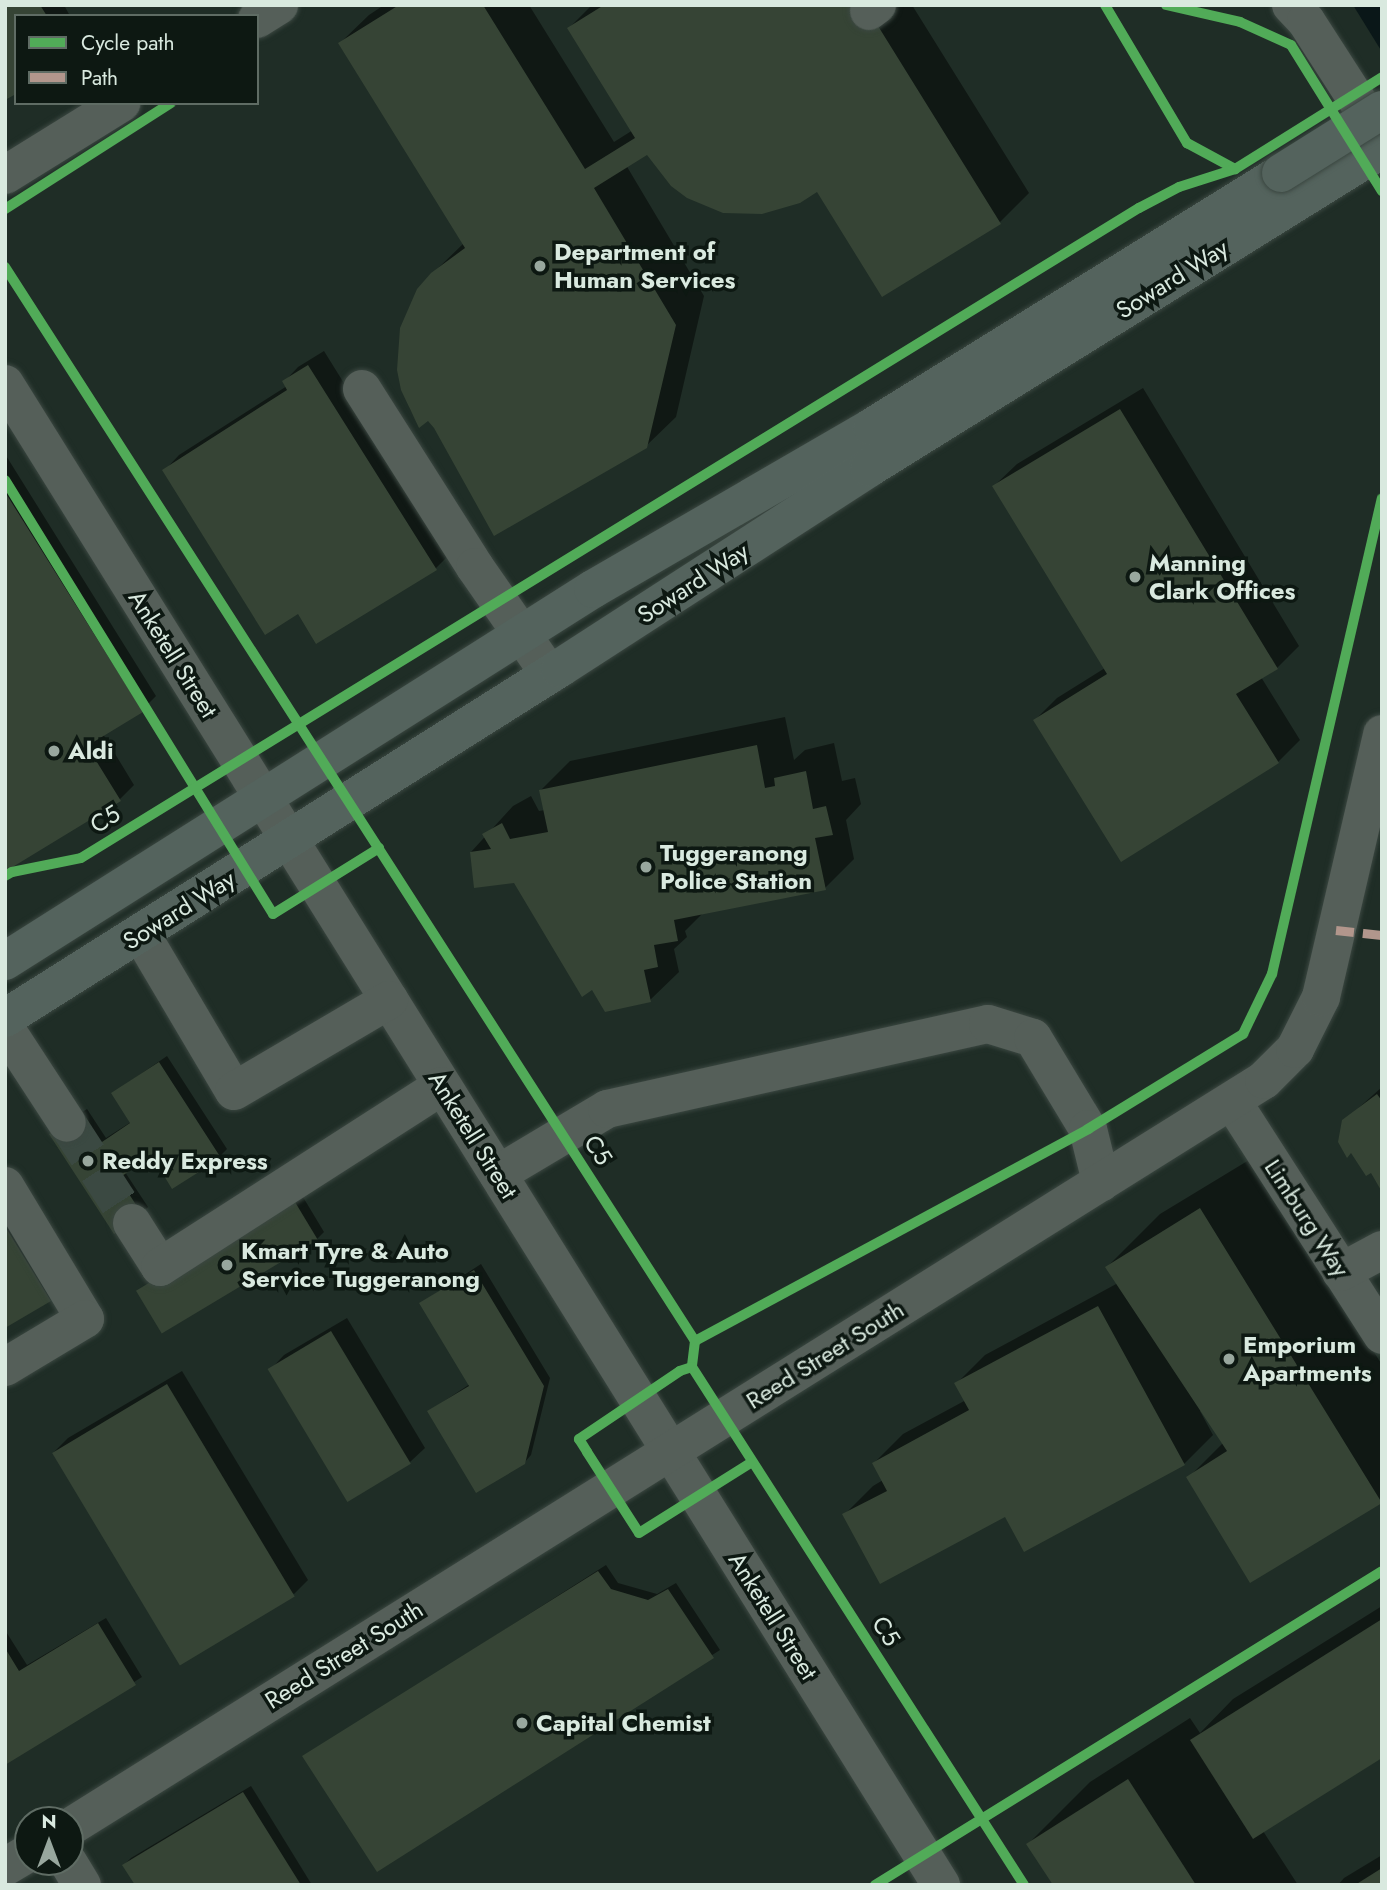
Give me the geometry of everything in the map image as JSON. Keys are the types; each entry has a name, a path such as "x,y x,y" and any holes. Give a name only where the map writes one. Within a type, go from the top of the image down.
{"main road":[{"name":"Soward Way","path":"5,961 522,633 1381,132"},
{"name":"Soward Way","path":"5,1018 550,675 869,468 1289,187"}],"street":[{"path":"259,18 279,5"},
{"path":"1291,5 1306,20 1381,132"},
{"path":"5,175 118,105"},
{"name":"Anketell Street","path":"5,384 941,1885"},
{"path":"362,389 475,567 550,675"},
{"name":"Reed Street South","path":"84,1818 1264,1080 1295,1049 1321,997 1382,734"},
{"path":"141,934 234,1091 389,1000"},
{"path":"498,1174 607,1109 988,1024 1032,1038 1088,1129 1101,1182"},
{"path":"5,1028 67,1123"},
{"path":"132,1223 160,1267 442,1086"},
{"name":"Limburg Way","path":"1232,1101 1382,1335"},
{"path":"5,1186 85,1319 5,1367"},
{"path":"1341,1272 1382,1250"}],"shaded area":[{"path":"1353,5 1382,5 1382,52"}],"building":[{"path":"5,5 40,5 46,14 14,14 14,95 5,100"},
{"name":"Department of Human Services","path":"399,5 483,5 585,169 635,138 567,28 604,5 865,5 1001,224 882,297 817,192 800,203 762,214 723,213 687,198 671,186 647,155 594,188 676,325 647,448 494,536 434,428 428,421 419,428 401,390 397,370 400,328 417,289 431,273 465,248 338,43"},
{"path":"308,365 437,570 316,644 298,614 265,635 162,470 287,390 282,381"},
{"name":"Manning Clark Offices","path":"1120,409 1278,669 1236,694 1279,763 1121,862 1033,720 1107,674 992,486"},
{"path":"5,492 143,712 87,746 121,801 6,871"},
{"name":"Tuggeranong Police Station","path":"757,745 765,788 775,786 774,778 806,771 813,809 826,806 833,835 815,838 826,890 674,920 678,941 654,945 658,967 644,970 651,1002 605,1012 592,990 582,997 514,883 474,888 470,852 491,849 482,834 502,823 510,839 548,832 539,790"},
{"path":"159,1062 221,1158 172,1189 152,1156 119,1178 143,1216 114,1234 49,1134 80,1114 99,1144 130,1123 111,1093"},
{"path":"1377,1094 1382,1101 1382,1192 1371,1173 1366,1176 1351,1153 1347,1158 1338,1142 1342,1120"},
{"name":"Kmart Tyre & Auto Service Tuggeranong","path":"292,1197 318,1240 162,1334 136,1291"},
{"name":"Emporium Apartments","path":"1200,1208 1382,1503 1250,1583 1186,1477 1227,1451 1105,1267"},
{"path":"5,1226 51,1301 5,1328"},
{"path":"474,1270 544,1386 525,1464 476,1493 427,1411 469,1386 419,1303"},
{"path":"1098,1306 1185,1465 1024,1552 1005,1517 880,1584 842,1514 887,1491 872,1463 969,1410 954,1383"},
{"path":"331,1331 411,1464 347,1502 268,1369"},
{"path":"167,1384 295,1597 180,1666 52,1453"},
{"path":"598,1571 611,1589 648,1600 668,1589 714,1658 377,1872 302,1756"},
{"path":"1382,1619 1382,1758 1253,1839 1190,1740"},
{"path":"98,1623 136,1685 5,1765 5,1648 19,1671"},
{"path":"1128,1779 1196,1885 1053,1885 1026,1844"},
{"path":"243,1792 301,1885 135,1885 122,1865"},
{"path":"1382,1868 1382,1885 1355,1885"}],"tunnel":[{"path":"67,1123 132,1223"}],"marked path":[{"path":"1336,930 1382,935"}],"cycle path":[{"path":"1105,5 1187,143 1235,169"},
{"path":"1166,5 1240,22 1291,45 1382,191"},
{"name":"C5","path":"5,876 12,872 81,858 1139,208 1179,187 1235,169 1382,77"},
{"path":"5,209 168,105"},
{"name":"C5","path":"5,267 695,1341 692,1367 1024,1885"},
{"path":"5,480 273,914 379,848"},
{"path":"695,1341 1088,1129 1243,1034 1272,974 1382,499"},
{"path":"692,1367 680,1371 579,1439 587,1452 639,1533 752,1462"},
{"path":"875,1885 1382,1571"}],"place":[{"name":"Department of Human Services","path":"540,266"},
{"name":"Manning Clark Offices","path":"1135,577"},
{"name":"Aldi","path":"54,751"},
{"name":"Tuggeranong Police Station","path":"646,867"},
{"name":"Reddy Express","path":"88,1161"},
{"name":"Kmart Tyre & Auto Service Tuggeranong","path":"227,1265"},
{"name":"Emporium Apartments","path":"1229,1359"},
{"name":"Capital Chemist","path":"522,1723"}]}
